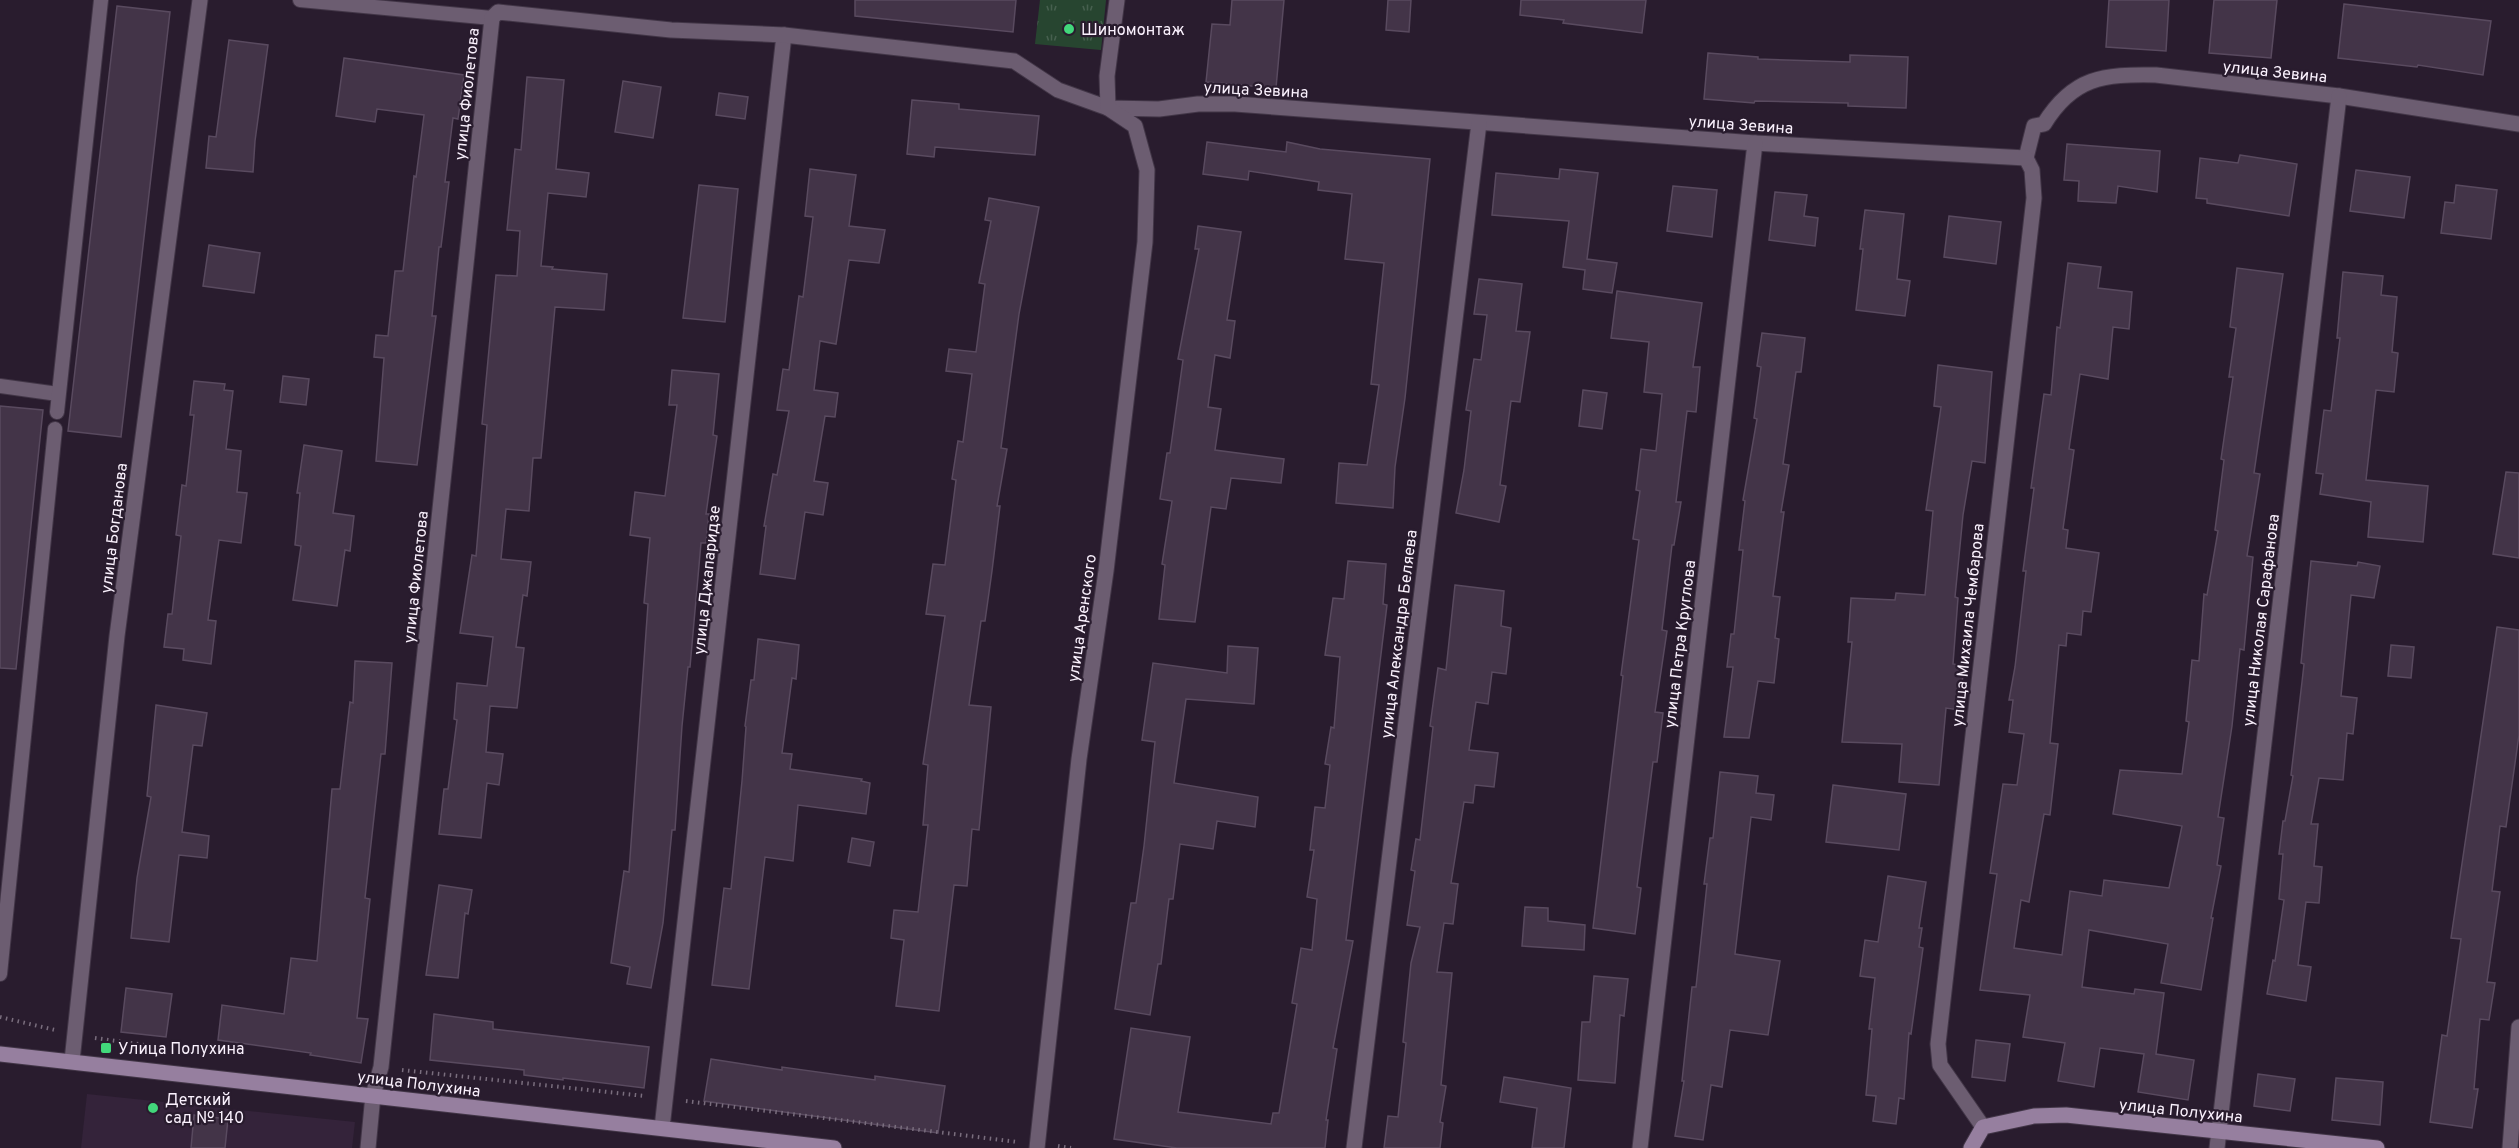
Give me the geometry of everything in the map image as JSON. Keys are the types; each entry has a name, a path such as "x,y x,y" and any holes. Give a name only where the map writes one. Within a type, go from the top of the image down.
{"main road":[{"name":"улица Полухина","path":"0,1054 834,1148"},
{"name":"улица Полухина","path":"1983,1127 2034,1116 2066,1115 2377,1148"},
{"path":"1971,1148 1983,1127"}],"street":[{"name":"улица Богданова","path":"72,1061 117,636 200,0"},
{"path":"1108,108 1107,76 1117,0"},
{"name":"улица Зевина","path":"496,10 671,30 784,35 1014,61 1058,90 1108,108 1159,109 1198,104 1235,104 1436,117 1479,123 1755,143 2026,158"},
{"name":"улица Фиолетова","path":"368,1148 372,1095 381,1067 496,10"},
{"name":"улица Джапаридзе","path":"662,1128 784,35"},
{"name":"улица Зевина","path":"2044,124 2055,106 2074,88 2094,81 2126,75 2156,75 2339,96 2519,124"},
{"name":"улица Николая Сарафанова","path":"2217,1148 2339,96"},
{"name":"улица Аренского","path":"1038,1146 1079,759 1106,571 1145,242 1147,170 1135,126 1108,108"},
{"name":"улица Александра Беляева","path":"1354,1148 1479,123"},
{"name":"улица Михаила Чембарова","path":"1983,1127 1940,1065 1938,1044 2034,198 2032,170 2026,158 2034,126 2044,124"},
{"name":"улица Петра Круглова","path":"1640,1148 1755,143"},
{"path":"2510,1148 2519,1027"}],"lane":[{"path":"57,412 101,0"},
{"path":"300,0 496,10"},
{"path":"0,386 58,394"},
{"path":"0,974 55,429"}],"path":[{"path":"381,1067 667,1099 1038,1146 1071,1148"}],"shaded area":[{"name":"Детский сад № 140","path":"87,1094 355,1122 352,1148 81,1148"}],"green space":[{"path":"1040,0 1106,0 1101,50 1035,44"}],"building":[{"path":"855,0 1016,0 1013,32 855,16"},
{"path":"1232,0 1284,0 1276,88 1206,82 1212,24 1230,25"},
{"path":"1388,0 1411,0 1409,32 1386,30"},
{"path":"1521,0 1646,0 1642,33 1520,15"},
{"path":"2109,0 2169,0 2166,51 2106,47"},
{"path":"2214,0 2277,0 2271,58 2209,53"},
{"path":"2344,4 2491,21 2483,75 2418,65 2417,67 2338,58"},
{"path":"117,6 170,12 121,437 68,431"},
{"path":"229,40 268,45 253,172 206,168 209,136 216,137"},
{"path":"1708,53 1758,57 1758,59 1850,62 1850,55 1908,57 1906,108 1848,106 1848,103 1755,101 1754,103 1704,99"},
{"path":"344,58 464,75 458,119 453,118 445,182 449,182 432,316 436,316 417,465 376,461 384,358 374,357 376,335 388,336 395,271 403,271 424,115 377,109 375,122 336,116"},
{"path":"527,77 564,80 556,169 589,173 586,197 548,193 541,266 607,274 604,310 555,307 541,458 533,458 529,511 506,509 501,559 531,562 527,596 523,595 516,647 524,648 517,708 490,706 486,752 503,754 499,785 487,783 481,838 439,834 444,789 448,789 457,720 454,719 457,683 487,686 493,637 460,633 472,555 476,556 487,425 482,424 496,275 517,276 520,231 507,230 515,149 521,150"},
{"path":"623,81 661,87 653,138 615,132"},
{"path":"719,93 748,97 745,119 716,115"},
{"path":"912,100 959,104 959,109 1039,116 1035,155 935,147 934,157 907,154"},
{"path":"1207,142 1286,152 1287,142 1320,149 1430,159 1405,398 1395,467 1393,508 1336,503 1339,463 1367,465 1379,385 1371,384 1384,263 1345,259 1352,194 1318,190 1319,182 1249,171 1248,180 1203,174"},
{"path":"2067,144 2160,151 2157,192 2118,186 2116,203 2078,201 2079,181 2064,180"},
{"path":"2240,155 2297,164 2289,216 2207,203 2207,199 2196,198 2200,158 2238,163"},
{"path":"810,169 856,175 849,226 885,230 879,263 849,260 836,344 820,341 814,390 838,393 835,417 825,416 814,481 828,483 823,515 805,512 795,579 760,574 766,526 764,526 773,474 777,475 789,411 777,410 783,369 789,370 799,296 803,297 813,217 805,216"},
{"path":"1560,169 1598,173 1587,259 1617,263 1612,293 1583,289 1585,270 1563,267 1569,221 1492,215 1496,173 1559,179"},
{"path":"2356,170 2410,177 2404,218 2350,211"},
{"path":"699,185 738,189 725,322 683,318"},
{"path":"2456,185 2497,190 2491,239 2441,233 2445,202 2454,203"},
{"path":"1673,186 1717,190 1712,237 1667,231"},
{"path":"1775,192 1807,195 1804,216 1818,218 1815,246 1769,240"},
{"path":"989,198 1039,207 1019,314 1001,448 1007,449 997,506 1000,506 992,571 985,621 981,621 969,705 991,707 979,830 972,829 967,886 954,885 939,1011 896,1006 904,940 891,938 894,910 918,912 928,825 923,825 928,765 923,764 945,616 926,614 933,564 945,565 956,480 952,479 958,441 963,442 972,374 946,371 949,349 976,352 985,284 979,283 991,221 985,220"},
{"path":"1865,210 1904,214 1897,279 1910,281 1905,316 1856,310"},
{"path":"1949,216 2001,222 1996,264 1944,257"},
{"path":"1198,226 1241,232 1227,320 1235,321 1230,358 1215,355 1208,407 1221,409 1215,450 1284,459 1281,483 1231,478 1226,509 1211,507 1195,622 1159,619 1165,565 1162,564 1172,501 1160,499 1167,453 1170,453 1183,360 1178,359 1199,249 1195,249"},
{"path":"209,245 260,253 254,293 203,286"},
{"path":"2068,263 2101,267 2098,288 2132,292 2129,329 2113,327 2108,379 2080,374 2069,449 2074,450 2063,529 2068,530 2066,548 2099,553 2091,612 2083,611 2081,635 2067,633 2066,646 2059,645 2050,743 2058,744 2050,815 2044,814 2029,902 2021,900 2014,948 2062,955 2070,891 2102,896 2104,880 2169,888 2182,826 2113,814 2120,770 2182,774 2189,722 2186,721 2192,660 2199,661 2204,594 2207,595 2218,531 2215,530 2224,460 2221,459 2233,377 2229,377 2236,328 2230,327 2237,268 2283,274 2254,473 2260,474 2247,556 2253,557 2244,650 2240,649 2232,726 2218,817 2224,818 2217,865 2221,866 2201,990 2161,983 2168,944 2089,930 2082,987 2134,994 2135,989 2164,993 2156,1054 2194,1060 2188,1100 2138,1092 2144,1054 2100,1048 2094,1087 2058,1081 2065,1043 2023,1037 2030,995 1980,990 1997,874 1990,873 2003,784 2017,785 2024,734 2009,732 2013,700 2009,700 2026,571 2023,571 2034,488 2031,488 2044,394 2051,395 2057,327 2060,328"},
{"path":"2343,272 2383,276 2381,295 2397,297 2392,352 2398,353 2394,392 2376,390 2366,480 2428,486 2423,542 2368,537 2371,502 2320,494 2323,474 2316,473 2324,410 2331,411 2340,338 2337,338"},
{"path":"1479,279 1522,284 1516,331 1530,332 1520,402 1511,401 1500,485 1506,486 1499,522 1456,513 1471,411 1466,410 1474,359 1481,360 1487,315 1474,314"},
{"path":"1617,291 1702,303 1693,367 1700,367 1696,412 1687,411 1676,502 1681,502 1674,545 1672,545 1662,630 1667,631 1655,712 1663,713 1657,762 1653,762 1637,887 1641,888 1635,934 1593,928 1623,676 1621,675 1639,540 1633,539 1640,491 1636,490 1641,449 1656,451 1662,394 1644,392 1649,342 1611,338"},
{"path":"1762,333 1805,338 1801,372 1796,372 1783,464 1789,465 1781,512 1784,512 1773,596 1780,597 1775,638 1779,639 1774,683 1758,681 1749,738 1724,737 1733,667 1727,667 1731,634 1734,634 1743,550 1739,550 1745,501 1743,500 1757,419 1754,418 1761,367 1757,366"},
{"path":"1938,365 1992,372 1985,463 1972,461 1963,515 1955,597 1958,598 1953,664 1964,666 1959,710 1946,708 1939,785 1899,782 1902,744 1842,742 1852,642 1848,642 1851,598 1895,600 1896,593 1925,595 1933,511 1926,510 1941,407 1934,406"},
{"path":"672,370 719,374 713,435 717,436 706,514 709,514 706,543 701,543 690,667 688,667 682,726 675,830 672,830 663,923 651,988 627,984 630,967 611,963 624,871 629,872 648,604 644,603 650,538 630,535 635,492 665,496 677,405 669,405"},
{"path":"283,376 309,379 306,405 280,402"},
{"path":"194,381 225,384 224,390 233,391 226,449 241,451 237,492 247,493 241,543 219,540 208,620 216,621 211,664 183,660 184,649 164,647 168,614 172,614 181,536 176,535 182,485 186,486 194,415 190,415"},
{"path":"1583,390 1607,393 1602,429 1579,426"},
{"path":"0,406 43,410 16,669 0,668"},
{"path":"304,445 342,451 333,513 354,516 350,551 345,550 337,606 293,600 301,546 295,545 300,493 297,493"},
{"path":"2506,472 2519,473 2519,558 2493,554"},
{"path":"1348,561 1386,564 1383,604 1387,605 1346,940 1353,941 1333,1048 1337,1049 1326,1120 1328,1120 1325,1148 1177,1148 1114,1139 1131,1028 1190,1037 1178,1112 1271,1124 1273,1113 1279,1113 1297,1004 1292,1003 1301,948 1312,950 1317,899 1307,897 1314,850 1310,850 1315,807 1325,808 1330,765 1325,764 1331,727 1334,728 1340,657 1325,655 1333,598 1344,599"},
{"path":"2311,561 2357,566 2358,562 2380,566 2374,598 2351,595 2341,696 2357,698 2353,734 2347,733 2343,780 2319,778 2311,824 2318,824 2314,866 2322,867 2319,903 2306,902 2298,965 2311,967 2306,1001 2267,994 2273,960 2275,961 2284,900 2279,899 2283,854 2279,854 2283,821 2285,821 2293,776 2291,775 2304,664 2301,663"},
{"path":"1455,585 1504,591 1501,626 1511,628 1506,674 1492,672 1488,704 1476,702 1469,750 1498,753 1494,787 1475,785 1473,803 1464,802 1451,883 1458,884 1453,924 1444,923 1437,972 1452,973 1441,1085 1446,1086 1440,1122 1443,1123 1440,1148 1384,1148 1388,1116 1398,1117 1411,963 1420,927 1407,925 1415,871 1411,870 1416,839 1420,840 1433,727 1430,726 1438,668 1446,670"},
{"path":"2497,627 2519,630 2519,735 2506,827 2500,826 2492,891 2500,892 2487,982 2495,983 2489,1020 2480,1019 2474,1089 2478,1089 2472,1128 2430,1122 2442,1035 2447,1036 2461,939 2451,938"},
{"path":"758,639 799,645 796,679 792,678 782,753 792,754 790,769 862,779 861,781 870,783 866,814 798,805 793,861 765,857 749,989 712,985 724,888 731,889 745,726 751,680 754,680"},
{"path":"2391,645 2414,647 2411,678 2388,676"},
{"path":"1228,646 1258,648 1254,704 1186,699 1174,783 1258,797 1255,827 1217,821 1213,849 1180,844 1173,899 1169,899 1161,964 1158,964 1150,1015 1115,1009 1131,903 1136,903 1144,846 1155,742 1142,740 1153,663 1227,673"},
{"path":"355,661 392,663 385,754 381,754 365,898 370,899 357,1018 368,1019 361,1063 310,1055 311,1053 218,1040 222,1005 284,1014 291,958 317,961 332,789 340,789 350,702 353,703"},
{"path":"156,705 207,713 202,746 193,745 182,832 209,836 207,858 179,855 169,942 131,938 137,878 151,797 147,796"},
{"path":"1720,772 1758,776 1756,793 1774,795 1771,820 1751,817 1735,954 1780,961 1768,1035 1730,1030 1722,1087 1711,1085 1703,1140 1675,1136 1684,1081 1682,1081 1692,987 1696,987 1707,884 1704,884 1710,838 1713,838"},
{"path":"1833,785 1906,794 1899,850 1826,842"},
{"path":"852,838 874,842 870,866 848,862"},
{"path":"1888,876 1926,882 1919,928 1922,928 1919,947 1923,948 1911,1034 1909,1033 1904,1099 1899,1098 1896,1124 1873,1121 1876,1096 1866,1095 1872,1029 1869,1029 1875,978 1860,976 1865,940 1878,942"},
{"path":"439,885 472,890 468,914 465,913 458,978 426,975"},
{"path":"1525,907 1548,908 1548,921 1585,925 1584,950 1522,946"},
{"path":"1594,976 1628,979 1624,1016 1620,1015 1615,1083 1578,1080 1582,1022 1590,1022"},
{"path":"126,988 172,994 166,1037 121,1032"},
{"path":"434,1014 493,1022 493,1029 649,1047 644,1088 524,1075 524,1070 430,1060"},
{"path":"1976,1040 2010,1044 2005,1081 1972,1077"},
{"path":"711,1059 782,1070 782,1067 875,1080 875,1076 945,1086 938,1133 704,1101"},
{"path":"2258,1074 2295,1079 2290,1111 2254,1106"},
{"path":"1504,1077 1571,1088 1564,1148 1532,1148 1537,1108 1500,1102"},
{"path":"2336,1078 2383,1082 2380,1125 2332,1120"},
{"path":"194,1115 228,1119 225,1148 191,1148"}],"place":[{"name":"Шиномонтаж","path":"1069,29"},
{"name":"Улица Полухина","path":"106,1048"},
{"name":"Детский сад № 140","path":"153,1108"}]}
